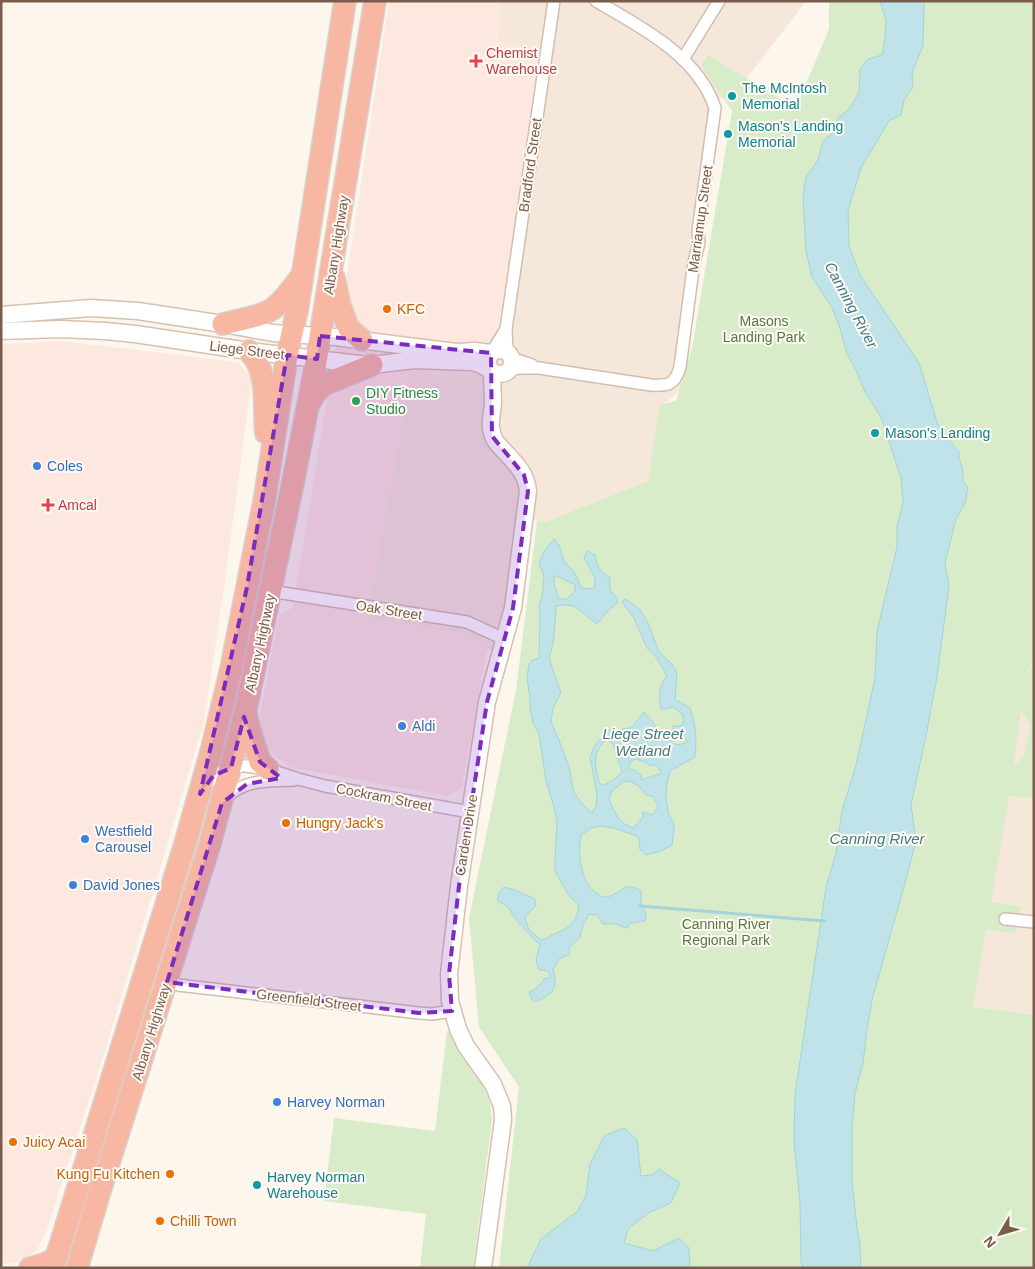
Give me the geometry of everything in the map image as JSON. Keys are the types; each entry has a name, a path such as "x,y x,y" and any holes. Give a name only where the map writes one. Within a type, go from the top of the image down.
{"highway":[{"name":"Albany Highway","path":"54,1263 186,844 231,669 264,502 287,355 295,321 345,1"},
{"name":"Albany Highway","path":"77,1268 222,803 225,770 245,713 308,405 375,1"},
{"path":"331,271 340,306 349,330 362,340"},
{"path":"223,324 260,315 270,310 284,298 303,274"},
{"path":"249,351 256,359 261,370 269,468"},
{"path":"308,405 323,385 372,365"},
{"path":"245,713 260,762 268,769"},
{"path":"30,1268 54,1263"}],"street":[{"name":"Bradford Street","path":"500,363 554,1"},
{"name":"Marriamup Street","path":"596,1 650,33 683,59 702,82 714,108 698,231 699,242 694,262 680,368 677,376 668,384"},
{"path":"683,59 719,1"},
{"name":"Liege Street","path":"1,315 91,308 156,313 273,333 362,340 456,352 475,351 500,363"},
{"name":"Liege Street","path":"1,332 61,329 105,331 249,351 372,365 414,360 472,362 482,365 520,361 539,368 651,385 668,384"},
{"name":"Carden Drive","path":"483,1268 503,1120 502,1106 493,1084 466,1046 458,1029 452,1011 449,974 459,886 487,702 513,608 528,491 528,482 524,474 492,436 490,423 500,363"},
{"name":"Oak Street","path":"270,592 467,622 504,639"},
{"name":"Cockram Street","path":"225,770 242,766 268,769 298,779 355,792 470,812"},
{"path":"200,794 214,776 225,770"},
{"name":"Cockram Street","path":"222,803 236,789 247,784 298,779"},
{"path":"1004,919 1034,922"},
{"name":"Greenfield Street","path":"167,982 178,985 419,1013 432,1014 452,1011"},
{"path":"85,1243 87,1268"}],"highlighted area":[{"path":"320,336 491,353 492,436 524,475 528,491 513,608 487,702 459,886 449,974 452,1011 419,1013 167,982 222,803 247,784 281,778 260,762 244,717 231,768 213,776 200,794 247,587 287,355 317,359"}],"shaded area":[{"path":"389,1 501,1 497,41 540,51 499,327 487,375 410,374 367,618 464,633 484,643 487,650 462,788 447,796 289,767 265,748 260,715 279,616 293,607"},
{"path":"501,1 806,1 744,82 720,99 684,387 663,405 651,484 555,525 530,520 505,648 487,650 484,643 367,618 410,374 487,375 499,327 540,51 497,41"},
{"name":"Westfield Carousel","path":"61,341 238,362 252,378 204,722 103,1057 46,1232 38,1248 31,1255 17,1262 1,1264 1,344"},
{"path":"1034,658 1034,1015 973,1008 984,929 1016,933 1021,906 989,902 1009,793 1027,670"}],"green space":[{"name":"Canning River Regional Park","path":"829,1 1034,1 1034,658 1027,673 1034,664 1034,798 1009,796 991,902 1021,906 1016,933 986,930 973,1007 1034,1015 1034,1268 499,1268 519,1087 479,1027 469,918 516,690 537,521 545,522 648,481 660,405 676,401 692,348 732,111 701,66 708,55 796,108 829,29","holes":["1021,711 1031,725 1024,755 1014,766"]},
{"path":"447,1031 452,1032 457,1046 482,1084 490,1103 492,1120 473,1268 420,1268 426,1214 324,1201 334,1118 435,1131"}],"water":[{"name":"Canning River","path":"880,1 924,1 923,46 912,72 913,87 904,100 901,115 889,121 861,168 848,211 849,246 860,275 919,363 937,422 941,430 959,452 963,470 963,481 968,488 965,503 956,519 945,563 949,586 937,677 911,805 916,841 872,1000 863,1063 855,1093 852,1128 852,1182 861,1268 803,1268 801,1261 800,1202 794,1143 795,1094 826,887 836,853 842,811 856,765 875,678 877,631 897,547 897,526 903,502 901,478 881,417 865,392 847,354 839,325 831,306 812,277 806,251 803,197 806,177 818,160 823,141 835,131 837,119 850,108 859,92 860,69 868,59 882,55 886,20"},
{"name":"Liege Street Wetland","path":"554,539 559,545 564,561 574,572 581,588 594,589 595,578 584,558 587,551 595,555 603,573 610,578 610,590 618,602 597,624 574,606 556,606 554,639 549,658 561,693 553,708 551,722 569,767 574,793 580,801 592,813 596,806 597,794 590,757 595,745 609,730 631,728 644,712 653,722 661,736 679,745 687,742 684,737 673,730 673,726 683,724 683,715 673,707 661,709 660,692 667,676 656,657 647,648 634,618 622,602 625,599 640,609 648,623 659,652 672,664 677,673 675,699 690,708 695,726 696,744 695,757 670,771 667,783 666,798 669,815 674,824 672,845 661,851 646,855 639,848 640,841 637,836 614,828 600,826 591,828 581,835 580,862 589,886 602,897 610,896 628,887 641,891 641,901 646,914 645,921 631,923 627,928 617,924 603,924 597,915 589,914 583,925 580,937 569,948 570,954 559,959 553,969 555,986 553,990 547,996 535,1002 532,1000 529,992 538,987 544,979 551,977 548,971 538,969 536,959 540,945 518,922 507,906 498,901 498,893 504,887 535,899 536,906 525,918 529,930 541,940 571,925 576,917 579,906 568,894 555,871 557,822 546,781 539,733 533,724 527,678 529,664 532,660 539,658 539,605 542,598 544,576 539,563 544,551","holes":["557,576 575,585 575,591 565,599 558,598 554,577","607,739 614,745 622,773 603,785 599,783 596,765 596,754","635,759 640,760 652,766 656,765 662,773 641,780 641,775 635,770 628,769 630,763","624,781 631,782 646,795 652,796 658,806 653,815 642,812 643,817 633,828 620,820 615,813 609,799 612,791"]},
{"path":"624,1128 637,1140 641,1176 652,1175 659,1169 680,1183 671,1203 648,1213 628,1229 624,1243 653,1251 679,1238 689,1248 690,1268 527,1268 541,1239 578,1211 586,1195 590,1164 605,1135"}],"waterway":[{"path":"640,906 825,921"}],"place":[{"name":"Chemist Warehouse","path":"476,61"},
{"name":"The McIntosh Memorial","path":"732,96"},
{"name":"Mason's Landing Memorial","path":"728,134"},
{"name":"KFC","path":"387,309"},
{"name":"DIY Fitness Studio","path":"356,401"},
{"name":"Mason's Landing","path":"875,433"},
{"name":"Coles","path":"37,466"},
{"name":"Amcal","path":"48,505"},
{"name":"Aldi","path":"402,726"},
{"name":"Hungry Jack's","path":"286,823"},
{"name":"Westfield Carousel","path":"85,839"},
{"name":"David Jones","path":"73,885"},
{"name":"Harvey Norman","path":"277,1102"},
{"name":"Juicy Acai","path":"13,1142"},
{"name":"Kung Fu Kitchen","path":"170,1174"},
{"name":"Harvey Norman Warehouse","path":"257,1185"},
{"name":"Chilli Town","path":"160,1221"}],"park label":[{"name":"Masons Landing Park","path":"764,330"}]}
